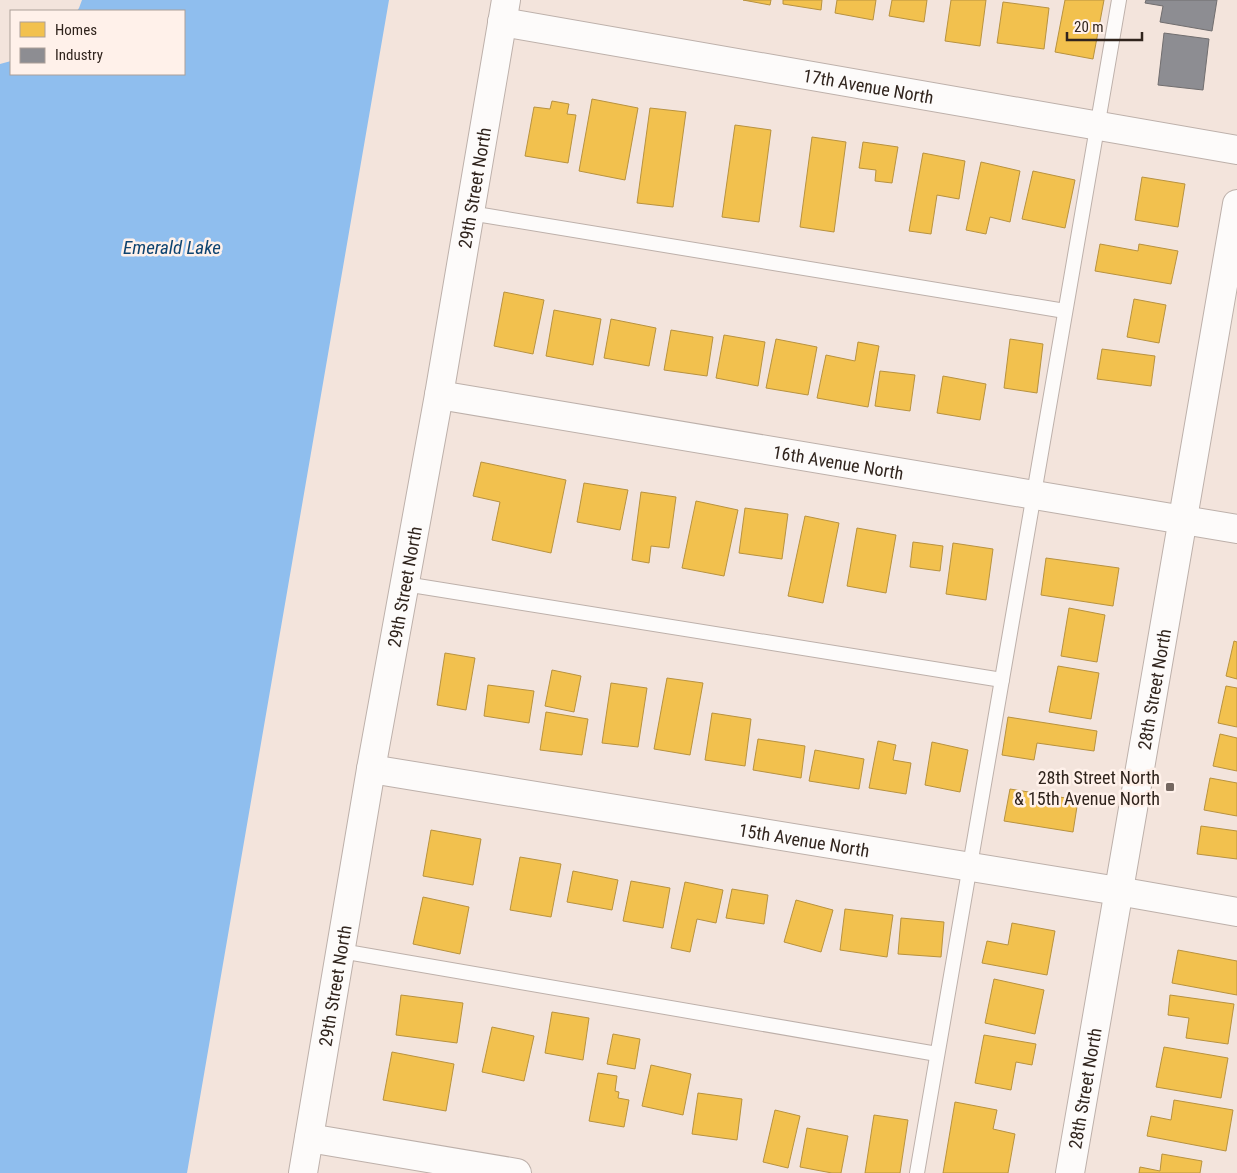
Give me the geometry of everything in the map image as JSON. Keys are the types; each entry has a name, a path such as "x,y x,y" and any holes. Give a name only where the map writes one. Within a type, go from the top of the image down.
{"street":[{"name":"17th Avenue North","path":"504,11 1096,125 1237,150"},
{"name":"29th Street North","path":"303,1173 504,11"},
{"name":"28th Street North","path":"1070,1173 1237,204"},
{"name":"16th Avenue North","path":"439,395 1237,529"},
{"name":"15th Avenue North","path":"372,769 1237,912"},
{"path":"310,1138 517,1173"}],"lane":[{"path":"917,1173 1118,0"},
{"path":"470,213 1065,311"},
{"path":"404,584 1002,680"},
{"path":"341,951 937,1054"}],"water":[{"name":"Emerald Lake","path":"82,0 389,0 187,1173 0,1173 0,64 10,61 10,75 185,75 185,10 78,10"}],"building: Homes":[{"path":"743,0 771,0 770,5"},
{"path":"783,0 822,0 821,10 783,4"},
{"path":"837,0 876,0 873,20 835,13"},
{"path":"892,0 927,0 924,22 889,16"},
{"path":"951,0 986,0 980,46 945,41"},
{"path":"1065,0 1104,0 1093,59 1055,52"},
{"path":"1003,2 1049,8 1044,49 997,43"},
{"path":"592,99 638,108 625,180 579,171"},
{"path":"552,101 569,104 567,114 576,115 568,163 525,156 534,107 550,109"},
{"path":"650,108 686,112 673,207 637,203"},
{"path":"735,125 771,130 759,222 722,217"},
{"path":"812,137 846,142 834,232 800,227"},
{"path":"863,142 898,147 892,183 875,181 876,170 859,168"},
{"path":"923,153 965,161 959,199 937,195 931,234 909,231"},
{"path":"981,162 1020,171 1010,222 990,217 986,234 966,230"},
{"path":"1033,171 1075,180 1065,228 1022,219"},
{"path":"1142,177 1185,184 1178,227 1135,220"},
{"path":"1100,244 1138,251 1139,244 1178,251 1171,284 1095,271"},
{"path":"504,292 544,300 533,354 494,346"},
{"path":"1134,299 1166,305 1159,343 1127,337"},
{"path":"554,310 601,319 593,365 546,356"},
{"path":"611,319 656,328 649,366 604,358"},
{"path":"671,330 713,337 707,376 664,370"},
{"path":"724,335 765,342 758,386 716,378"},
{"path":"776,339 817,347 808,395 766,388"},
{"path":"1010,339 1043,344 1037,393 1004,388"},
{"path":"858,342 879,346 868,407 817,398 826,355 855,361"},
{"path":"1102,349 1155,356 1151,386 1097,379"},
{"path":"880,371 915,375 910,411 875,406"},
{"path":"943,376 986,384 980,420 937,413"},
{"path":"481,462 566,480 551,553 492,540 500,502 473,496"},
{"path":"584,483 628,490 620,530 577,522"},
{"path":"641,492 676,497 669,548 651,546 649,563 632,560"},
{"path":"696,501 738,510 724,576 682,568"},
{"path":"745,508 788,514 782,559 739,553"},
{"path":"805,516 839,523 823,603 788,596"},
{"path":"857,528 896,535 886,593 847,586"},
{"path":"913,542 943,546 940,571 910,567"},
{"path":"953,543 993,549 986,600 946,594"},
{"path":"1046,558 1119,568 1113,606 1041,595"},
{"path":"1069,608 1105,615 1097,662 1061,656"},
{"path":"1234,641 1237,642 1237,679 1226,676"},
{"path":"445,653 475,658 466,710 437,705"},
{"path":"1058,666 1099,673 1091,719 1049,712"},
{"path":"552,670 581,676 574,712 545,706"},
{"path":"667,678 703,683 690,755 654,749"},
{"path":"611,683 647,688 638,747 602,743"},
{"path":"488,685 534,691 529,723 484,716"},
{"path":"1226,686 1237,688 1237,727 1218,723"},
{"path":"546,712 588,719 582,755 540,750"},
{"path":"712,713 751,719 745,766 705,760"},
{"path":"1008,717 1097,731 1094,751 1037,743 1034,760 1002,755"},
{"path":"1220,734 1237,738 1237,771 1213,766"},
{"path":"758,739 805,746 801,778 753,770"},
{"path":"878,741 896,745 893,760 911,763 906,794 869,788"},
{"path":"932,742 968,750 960,792 925,785"},
{"path":"815,750 864,759 859,789 809,781"},
{"path":"1210,778 1237,783 1237,816 1204,810"},
{"path":"1010,789 1078,800 1073,832 1004,821"},
{"path":"1201,826 1237,831 1237,859 1197,854"},
{"path":"431,830 481,839 473,885 423,876"},
{"path":"520,857 561,864 551,917 510,910"},
{"path":"573,871 618,880 612,910 567,902"},
{"path":"631,881 670,888 663,928 623,921"},
{"path":"685,882 723,890 716,923 697,919 690,952 671,948"},
{"path":"732,889 768,895 764,924 726,918"},
{"path":"423,897 469,907 460,954 413,944"},
{"path":"796,900 833,910 821,952 784,942"},
{"path":"845,909 893,915 887,957 840,950"},
{"path":"901,918 944,922 941,957 898,954"},
{"path":"1012,923 1055,931 1047,975 982,963 987,941 1008,945"},
{"path":"1178,950 1237,961 1237,995 1172,983"},
{"path":"994,979 1044,990 1035,1034 985,1023"},
{"path":"401,995 463,1003 457,1043 396,1035"},
{"path":"1170,995 1234,1004 1228,1044 1186,1038 1189,1018 1168,1015"},
{"path":"552,1012 589,1018 583,1060 545,1053"},
{"path":"492,1027 534,1036 524,1081 482,1072"},
{"path":"613,1034 640,1039 635,1069 607,1064"},
{"path":"984,1035 1036,1044 1032,1065 1016,1062 1011,1090 975,1083"},
{"path":"1164,1047 1228,1058 1221,1098 1156,1087"},
{"path":"392,1052 454,1064 446,1111 383,1100"},
{"path":"651,1065 691,1074 683,1115 642,1106"},
{"path":"598,1073 617,1076 615,1091 619,1092 618,1098 629,1100 624,1127 589,1121"},
{"path":"698,1093 742,1099 737,1140 692,1134"},
{"path":"1174,1100 1233,1110 1226,1151 1147,1136 1151,1116 1171,1120"},
{"path":"955,1102 997,1110 993,1129 1015,1134 1008,1173 943,1173"},
{"path":"775,1110 800,1116 788,1168 763,1162"},
{"path":"874,1115 908,1120 900,1173 865,1173"},
{"path":"807,1128 848,1136 841,1173 800,1167"},
{"path":"1162,1154 1202,1161 1200,1173 1139,1173 1140,1167 1160,1171"}],"building: Industry":[{"path":"1146,0 1217,0 1212,31 1160,22 1163,6 1145,3"},
{"path":"1164,33 1209,39 1203,90 1158,85"}],"place":[{"name":"28th Street North & 15th Avenue North","path":"1170,787"}]}
